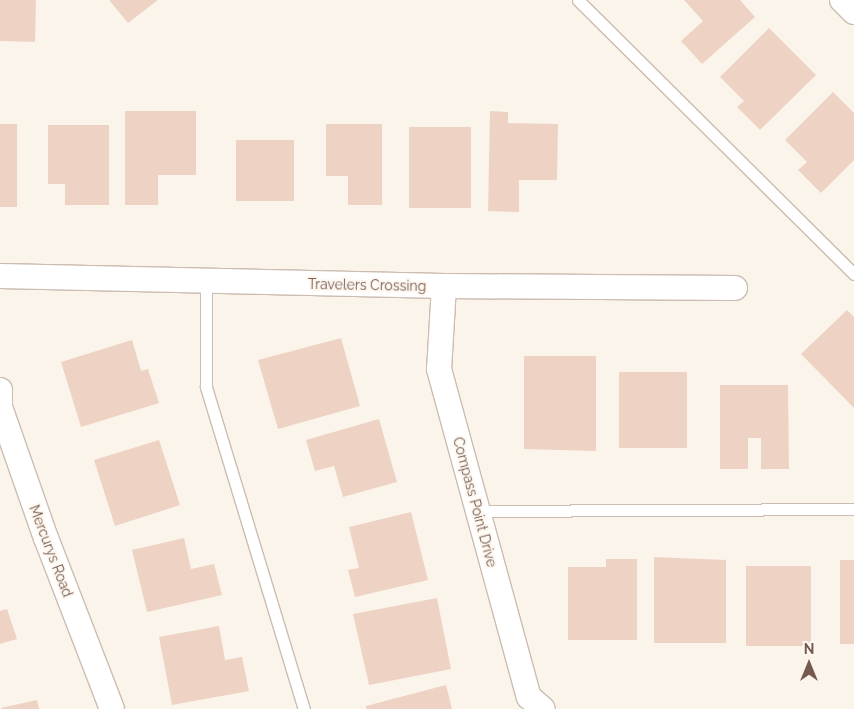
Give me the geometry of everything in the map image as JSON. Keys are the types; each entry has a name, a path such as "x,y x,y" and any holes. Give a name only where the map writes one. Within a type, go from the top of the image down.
{"street":[{"path":"842,0 854,12"},
{"name":"Travelers Crossing","path":"0,276 444,286 735,288"},
{"name":"Compass Point Drive","path":"444,286 439,369 529,697 543,709"},
{"name":"Mercurys Road","path":"0,390 0,407 46,538 112,709"}],"lane":[{"path":"578,0 854,274"},
{"path":"206,281 206,387 304,709"},
{"path":"478,511 854,509"}],"building":[{"path":"0,0 36,0 35,42 0,41"},
{"path":"109,0 158,0 128,23"},
{"path":"684,0 740,0 755,17 702,64 681,41 703,21"},
{"path":"769,28 816,75 760,130 737,107 744,101 720,77"},
{"path":"833,92 854,113 854,160 821,193 798,170 807,162 785,140"},
{"path":"125,111 196,111 196,175 158,175 158,205 125,205"},
{"path":"490,111 508,112 508,123 558,124 557,180 519,180 519,212 488,211"},
{"path":"0,124 17,124 17,207 0,207"},
{"path":"326,124 382,124 382,205 348,205 348,176 326,176"},
{"path":"48,125 109,125 109,205 65,205 65,184 48,184"},
{"path":"409,127 471,127 471,208 409,208"},
{"path":"236,140 294,140 294,201 236,201"},
{"path":"847,310 854,317 854,408 801,354"},
{"path":"341,338 360,406 278,429 258,360"},
{"path":"132,340 141,371 148,369 159,403 81,427 61,362"},
{"path":"524,356 596,356 596,451 524,449"},
{"path":"619,372 687,372 687,448 619,448"},
{"path":"720,385 788,385 789,469 761,469 761,438 748,438 748,469 720,469"},
{"path":"379,419 397,482 343,497 334,466 315,471 306,440"},
{"path":"159,440 180,505 115,526 94,460"},
{"path":"411,512 428,580 355,597 348,570 359,568 349,527"},
{"path":"184,538 191,569 214,564 222,595 147,612 132,550"},
{"path":"654,557 726,560 726,643 654,643"},
{"path":"606,559 637,559 637,640 568,640 568,567 606,567"},
{"path":"840,560 854,560 854,644 840,644"},
{"path":"746,566 811,566 811,646 746,646"},
{"path":"437,598 451,669 369,685 353,614"},
{"path":"7,609 17,639 0,644 0,611"},
{"path":"219,626 225,660 242,657 249,691 172,705 159,637"},
{"path":"446,685 452,709 366,709 366,706"},
{"path":"37,700 39,709 1,709 1,708"}]}
